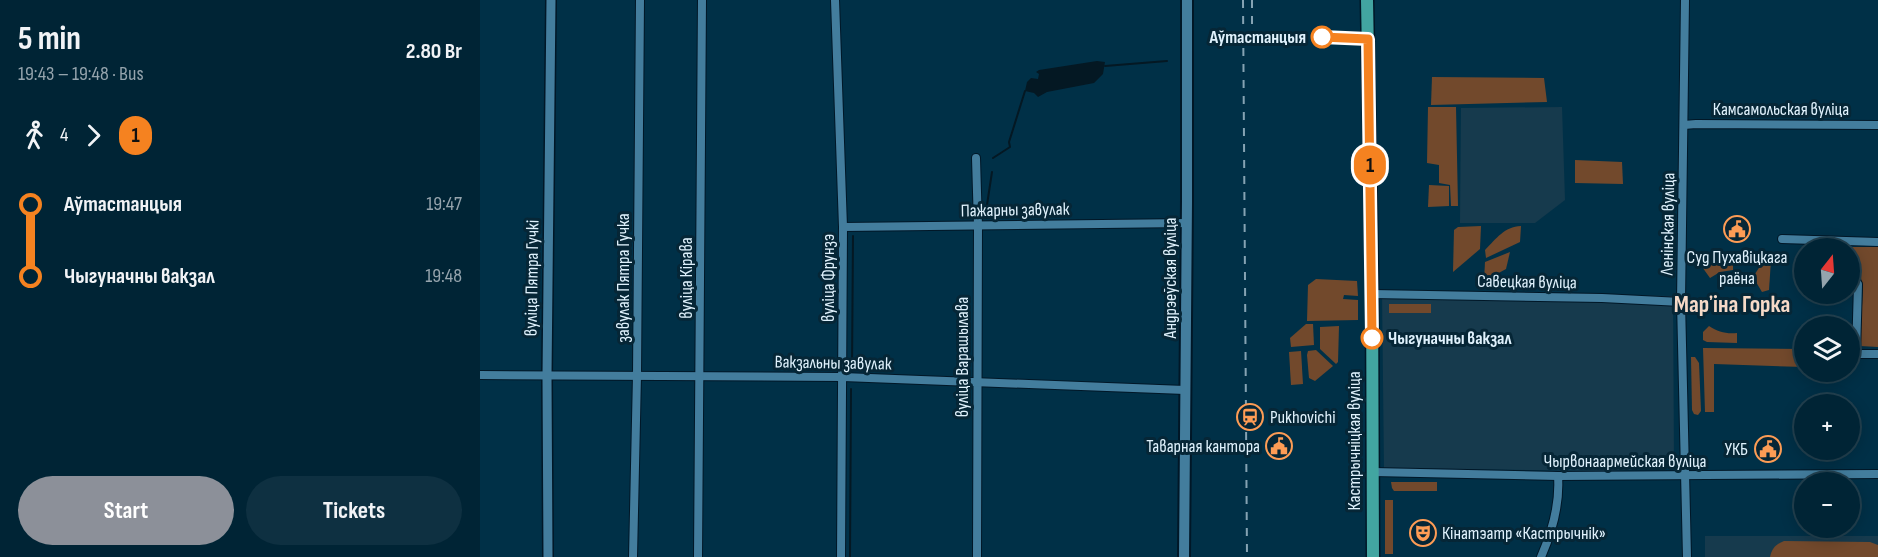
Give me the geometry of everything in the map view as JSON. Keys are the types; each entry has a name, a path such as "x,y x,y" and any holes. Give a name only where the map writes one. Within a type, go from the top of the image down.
{"main road":[{"name":"Андрэеўская вуліца","path":"1184,557 1187,223 1186,0"},
{"name":"Кастрычніцкая вуліца","path":"1367,0 1372,294 1373,557"}],"street":[{"name":"вуліца Пятра Гучкі","path":"548,557 551,0"},
{"name":"завулак Пятра Гучка","path":"633,557 640,0"},
{"name":"вуліца Кірава","path":"698,557 702,0"},
{"name":"вуліца Фрунзэ","path":"835,0 843,227 841,557"},
{"name":"Ленінская вуліца","path":"1685,0 1682,302 1687,557"},
{"name":"Камсамольская вуліца","path":"1684,125 1878,125"},
{"name":"вуліца Варашылава","path":"976,158 978,226 977,557"},
{"name":"Пажарны завулак","path":"843,227 1187,223"},
{"path":"1782,239 1794,240"},
{"path":"1860,244 1878,242"},
{"name":"Савецкая вуліца","path":"1372,294 1602,298 1682,302"},
{"path":"1860,354 1878,354"},
{"name":"Вакзальны завулак","path":"480,375 843,377 1185,390"},
{"name":"Чырвонаармейская вуліца","path":"1372,472 1686,477 1878,474"},
{"path":"1541,557 1549,539 1558,476"}],"shaded area":[{"path":"1097,61 1105,62 1103,74 1094,83 1047,92 1038,97 1034,93 1025,91 1027,82 1031,78 1038,79 1039,74 1036,72 1039,70"},
{"path":"1432,77 1544,78 1547,102 1431,105"},
{"path":"1428,107 1456,107 1458,206 1451,206 1450,185 1439,183 1439,165 1427,163"},
{"path":"1562,107 1565,200 1535,223 1460,223 1461,108"},
{"path":"1575,160 1622,162 1623,184 1575,183"},
{"path":"1429,185 1449,186 1449,206 1428,207"},
{"path":"1481,226 1480,249 1453,272 1454,230 1458,227"},
{"path":"1521,226 1520,242 1486,258 1485,250 1497,237 1510,228"},
{"path":"1860,247 1878,247 1878,347 1860,346 1863,286"},
{"path":"1510,252 1506,269 1484,281 1485,262"},
{"path":"1704,255 1733,256 1733,270 1720,272 1710,278 1700,264 1699,260"},
{"path":"1766,257 1771,260 1769,290 1762,292 1753,277"},
{"path":"1316,279 1357,281 1358,296 1344,295 1343,299 1358,300 1358,320 1307,321 1308,285"},
{"path":"1382,290 1673,296 1674,468 1606,471 1384,468"},
{"path":"1389,304 1431,304 1431,313 1389,313"},
{"path":"1306,324 1313,324 1314,345 1291,347 1290,338"},
{"path":"1339,326 1338,362 1336,364 1320,349 1320,327"},
{"path":"1709,326 1722,332 1737,333 1737,343 1703,340 1703,332"},
{"path":"1703,348 1794,349 1794,367 1714,364 1714,412 1705,412"},
{"path":"1316,350 1333,366 1315,381 1309,378 1307,355 1308,351"},
{"path":"1301,351 1303,384 1291,385 1289,352"},
{"path":"1691,357 1695,357 1699,363 1701,411 1698,415 1692,410"},
{"path":"1391,482 1437,482 1437,491 1394,491"},
{"path":"1385,500 1393,500 1393,554 1385,554"},
{"path":"1705,536 1860,538 1860,536 1878,536 1878,557 1705,557"},
{"path":"1784,541 1870,542 1878,545 1878,557 1770,557 1775,547"}],"waterway":[{"path":"1105,66 1167,61"},
{"path":"993,158 1010,147 1009,142 1025,91"},
{"path":"985,218 992,172"},
{"path":"852,370 853,236"},
{"path":"850,557 851,389"}],"railway":[{"path":"1243,0 1247,557"},
{"path":"1252,0 1252,42"}],"bus line":[{"name":"1","path":"1322,37 1368,39 1372,338"}],"place":[{"name":"Аўтастанцыя","path":"1322,37"},
{"name":"Суд Пухавіцкага раёна","path":"1737,229"},
{"name":"Чыгуначны вакзал","path":"1372,338"},
{"name":"Pukhovichi","path":"1250,417"},
{"name":"Таварная кантора","path":"1279,446"},
{"name":"УКБ","path":"1768,449"},
{"name":"Кінатэатр «Кастрычнік»","path":"1423,533"}],"district":[{"name":"Марʼіна Горка","path":"1732,304"}]}
